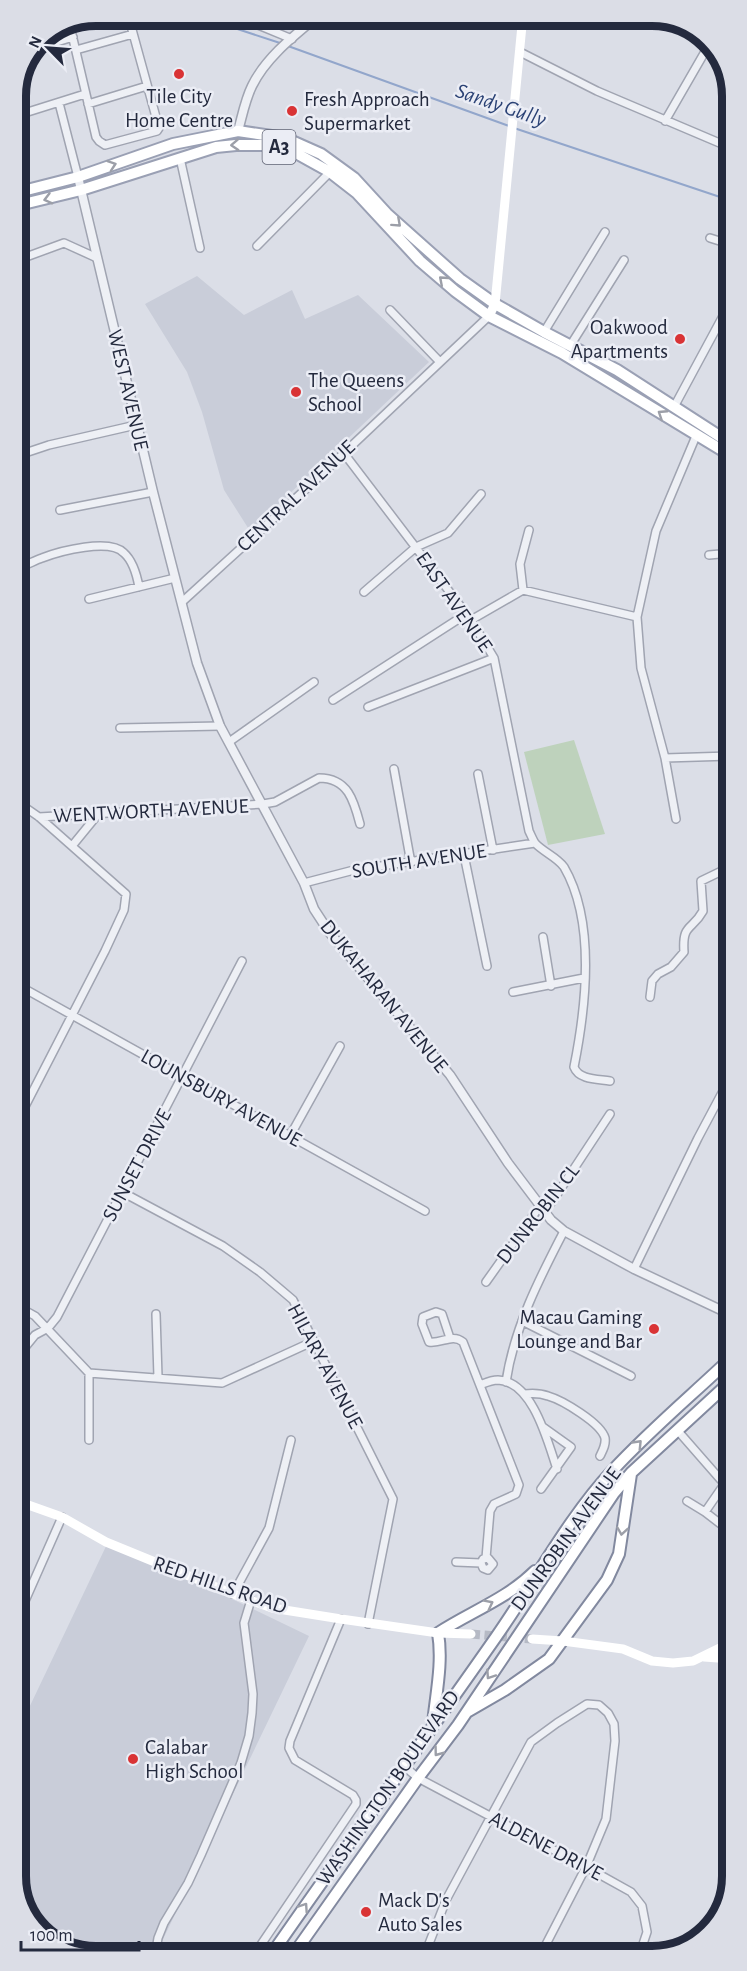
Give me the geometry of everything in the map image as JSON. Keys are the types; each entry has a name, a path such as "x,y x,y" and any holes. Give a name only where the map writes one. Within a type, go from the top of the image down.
{"main road":[{"path":"489,316 495,304 522,26"},
{"name":"A3","path":"26,191 78,177 173,144 238,131 285,138 321,154 354,178 387,214 460,279 495,304 617,370 722,438"},
{"name":"A3","path":"26,203 81,190 216,147 269,145 294,152 330,171 357,194 420,261 489,316 562,353 722,451"},
{"name":"DUNROBIN AVENUE","path":"506,1622 578,1515 611,1472 647,1435 722,1366"},
{"name":"DUNROBIN AVENUE","path":"524,1628 614,1493 631,1473 722,1389"},
{"path":"466,1713 505,1690 549,1659 607,1580 619,1554 631,1473"},
{"name":"RED HILLS ROAD","path":"26,1504 62,1517 106,1542 272,1608 368,1624 438,1633 471,1634"},
{"path":"432,1726 437,1679 438,1633 514,1590 550,1556"},
{"name":"WASHINGTON BOULEVARD","path":"278,1945 506,1622"},
{"name":"WASHINGTON BOULEVARD","path":"300,1945 458,1725 524,1628"},
{"path":"532,1639 623,1649 652,1661 673,1663 693,1661 722,1647"},
{"path":"702,1657 722,1658"}],"street":[{"path":"70,30 96,137 105,145 159,130 131,26"},
{"path":"259,26 290,40"},
{"path":"238,131 252,86 269,62 307,26"},
{"path":"76,50 133,34"},
{"path":"47,45 73,38"},
{"path":"665,121 706,51"},
{"path":"520,52 597,91 722,144"},
{"path":"88,104 147,86"},
{"path":"26,113 85,94"},
{"path":"59,103 78,177"},
{"path":"180,158 200,248"},
{"path":"257,246 330,171"},
{"name":"WEST AVENUE","path":"78,177 136,424 182,602"},
{"path":"544,332 605,232"},
{"path":"710,238 722,242"},
{"path":"26,257 64,243 97,258"},
{"path":"570,346 624,260"},
{"path":"390,310 439,361"},
{"name":"CENTRAL AVENUE","path":"182,602 489,316"},
{"path":"674,407 722,318"},
{"path":"26,453 49,445 136,424"},
{"path":"676,819 665,758 641,668 637,617 656,531 696,436"},
{"name":"EAST AVENUE","path":"343,452 471,620 494,658 529,831 535,843"},
{"path":"60,510 153,492"},
{"path":"364,592 416,547 448,533 481,494"},
{"path":"522,590 520,564 529,530"},
{"path":"26,566 41,558 78,549 113,547 126,554 140,587"},
{"path":"709,555 722,552"},
{"path":"89,599 175,578"},
{"path":"333,700 460,618 471,620 522,590 637,617"},
{"name":"DUKAHARAN AVENUE","path":"182,602 197,663 220,726 304,883 314,909 329,932 450,1076 540,1206 564,1231 634,1269 722,1311"},
{"path":"368,707 494,658"},
{"path":"230,742 314,682"},
{"path":"120,729 220,726"},
{"path":"665,758 722,756"},
{"path":"394,769 411,863"},
{"path":"478,774 493,850"},
{"name":"WENTWORTH AVENUE","path":"39,817 263,804 275,802 319,778 325,778 342,786 349,793 354,801 360,824"},
{"path":"26,808 126,894 124,910 26,1104"},
{"path":"72,846 99,813"},
{"path":"535,843 562,864 577,894 584,932 583,1013 574,1067 576,1073 581,1076 610,1081"},
{"name":"SOUTH AVENUE","path":"304,883 354,870 535,843"},
{"path":"464,855 487,966"},
{"path":"650,997 652,981 658,974 671,967 684,952 683,937 691,923 703,911 700,881 722,871"},
{"path":"543,937 551,986"},
{"name":"SUNSET DRIVE","path":"26,1346 35,1335 48,1328 57,1317 242,961"},
{"path":"513,992 584,978"},
{"name":"LOUNSBURY AVENUE","path":"26,990 425,1211"},
{"path":"290,1136 340,1046"},
{"path":"634,1269 722,1093"},
{"name":"DUNROBIN CL","path":"486,1282 540,1206 552,1202 610,1114"},
{"name":"HILARY AVENUE","path":"122,1192 223,1246 260,1272 293,1300 393,1499 368,1624"},
{"path":"506,1382 509,1363 522,1321 532,1295 564,1231"},
{"path":"26,1311 48,1328 89,1373 89,1440"},
{"path":"450,1338 442,1314 436,1312 423,1317 422,1324 429,1342 436,1343 450,1338 457,1338 463,1342 519,1488 516,1494 492,1507 483,1561 456,1562"},
{"path":"156,1314 158,1377"},
{"path":"522,1321 631,1376"},
{"path":"89,1373 222,1383 314,1341"},
{"path":"480,1385 492,1381 506,1382 524,1394 543,1427 557,1469"},
{"path":"524,1394 536,1393 548,1396 567,1405 595,1424 604,1436 604,1449 600,1456"},
{"path":"541,1489 571,1447 543,1427"},
{"path":"678,1431 722,1481 705,1512"},
{"path":"233,1594 269,1528 291,1440"},
{"path":"687,1501 722,1525"},
{"path":"26,1599 62,1517"},
{"path":"157,1945 164,1923 192,1874 241,1763 249,1736 252,1694 244,1623 251,1600"},
{"path":"261,1945 354,1807 356,1800 353,1795 295,1760 289,1748 341,1620"},
{"path":"428,1946 446,1900 531,1742 587,1704 599,1705 608,1713 614,1724 615,1741 606,1819 586,1867 545,1946"},
{"name":"ALDENE DRIVE","path":"404,1766 418,1778 631,1892 642,1906 647,1932 642,1946"}],"shaded area":[{"name":"The Queens School","path":"197,276 244,315 292,290 305,319 358,295 429,362 250,531 224,490 202,412 187,372 145,304"},
{"name":"Calabar High School","path":"109,1540 309,1636 160,1945 91,1945 73,1942 53,1931 37,1915 26,1885 26,1714"}],"green space":[{"path":"574,740 605,834 548,845 524,752"}],"waterway":[{"name":"Sandy Gully","path":"228,26 280,43"},
{"name":"Sandy Gully","path":"288,46 509,126"},
{"name":"Sandy Gully","path":"514,128 722,198"}],"tunnel":[{"path":"471,1634 532,1639"}],"place":[{"name":"Tile City Home Centre","path":"179,74"},
{"name":"Fresh Approach Supermarket","path":"292,111"},
{"name":"Oakwood Apartments","path":"680,339"},
{"name":"The Queens School","path":"296,392"},
{"name":"Macau Gaming Lounge and Bar","path":"654,1329"},
{"name":"Calabar High School","path":"133,1759"},
{"name":"Mack D's Auto Sales","path":"366,1912"}]}
